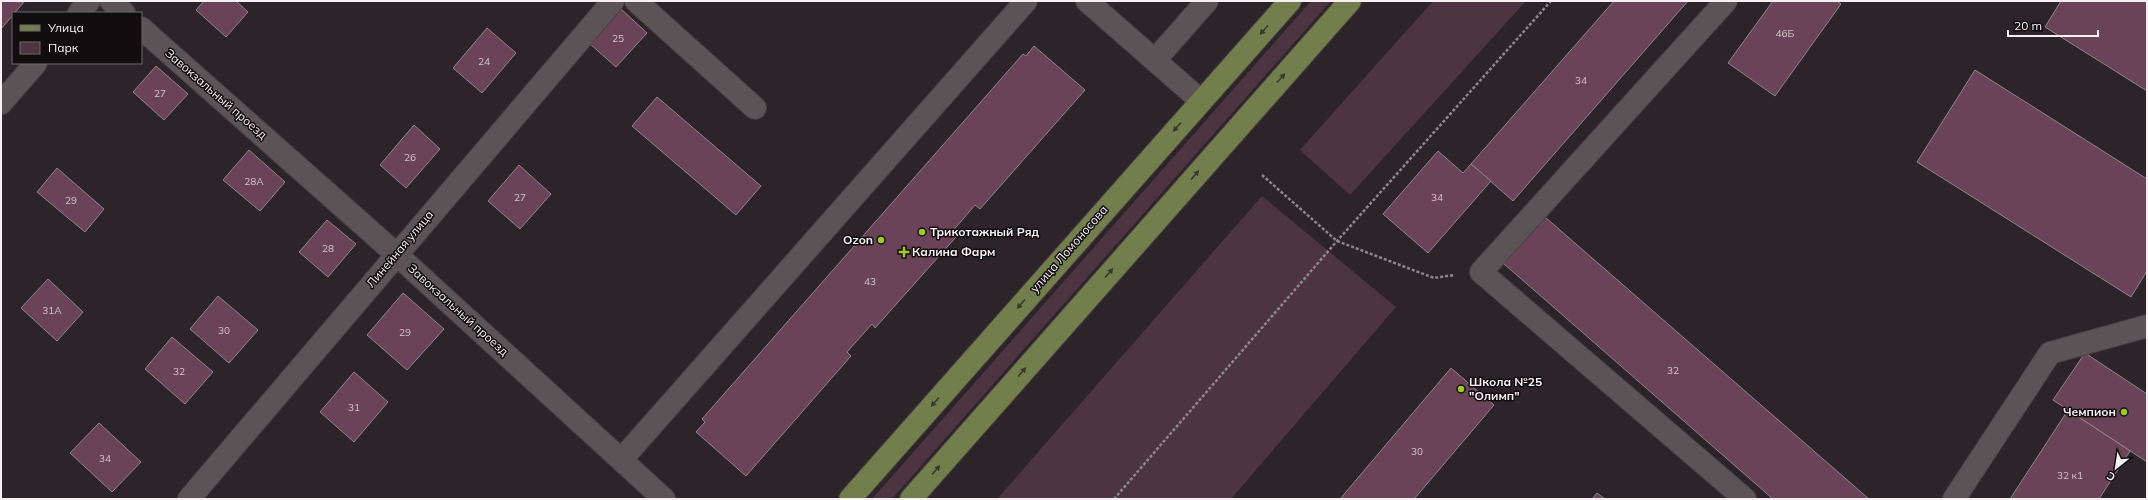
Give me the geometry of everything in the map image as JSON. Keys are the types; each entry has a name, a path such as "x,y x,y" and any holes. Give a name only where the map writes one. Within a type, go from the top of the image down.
{"main road":[{"name":"улица Ломоносова","path":"850,499 1200,100 1290,1"},
{"path":"911,499 1350,1"}],"street":[{"path":"80,12 89,1"},
{"path":"111,1 123,12"},
{"name":"Линейная улица","path":"189,499 396,254 613,1"},
{"path":"636,1 755,108"},
{"path":"622,459 1026,1"},
{"path":"1087,1 1200,100"},
{"path":"1156,60 1207,1"},
{"path":"1726,1 1481,272 1745,499"},
{"name":"Завокзальный проезд","path":"142,29 396,254 664,499"},
{"path":"1,103 35,64"},
{"path":"1954,499 2050,353 2147,326"}],"path":[{"path":"1114,499 1338,241 1551,1"},
{"path":"1262,175 1338,241 1434,278 1481,272"}],"green space":[{"path":"1311,1 1331,1 892,499 872,499"},
{"path":"1433,1 1526,1 1350,195 1300,150"},
{"path":"1262,196 1396,307 1231,499 997,499"}],"building":[{"path":"1,1 24,2 15,12 12,12 12,16 1,29"},
{"path":"204,1 236,1 248,12 226,37 196,10"},
{"path":"1614,1 1688,1 1513,201 1471,164"},
{"path":"1773,1 1837,1 1841,4 1775,96 1728,63"},
{"path":"2061,1 2147,1 2147,91 2045,27"},
{"path":"620,8 647,33 616,67 589,43"},
{"path":"487,28 516,53 482,93 453,68"},
{"path":"1034,46 1085,90 980,209 975,205 951,233 956,237 875,328 872,324 847,352 851,356 746,476 696,432 705,422 702,419 1023,54 1026,56"},
{"path":"156,66 188,94 164,120 133,92"},
{"path":"1975,70 2147,179 2147,271 2131,297 1917,162"},
{"path":"657,97 761,186 736,215 632,126"},
{"path":"414,125 440,149 406,188 380,165"},
{"path":"249,150 285,182 260,211 223,180"},
{"path":"1438,151 1463,173 1471,164 1491,181 1428,253 1383,214"},
{"path":"519,165 551,194 520,229 488,201"},
{"path":"57,168 104,209 85,232 37,192"},
{"path":"1545,217 1869,499 1773,499 1504,264"},
{"path":"327,220 356,244 328,277 299,252"},
{"path":"48,279 83,312 57,341 21,308"},
{"path":"403,293 444,329 407,370 367,335"},
{"path":"218,296 258,330 229,363 190,329"},
{"path":"172,337 213,372 185,404 145,369"},
{"path":"2085,353 2147,394 2147,462 2053,400"},
{"path":"1451,368 1494,405 1415,498 1416,499 1340,499"},
{"path":"354,372 388,402 354,442 320,412"},
{"path":"2068,410 2130,451 2099,499 2010,499"},
{"path":"99,423 141,462 112,492 70,453"},
{"path":"1597,493 1605,499 1592,499"}],"place":[{"name":"Трикотажный Ряд","path":"922,232"},
{"name":"Ozon","path":"881,240"},
{"name":"Калина Фарм","path":"904,252"},
{"name":"Школа №25 \"Олимп\"","path":"1461,389"},
{"name":"Чемпион","path":"2124,412"}]}
